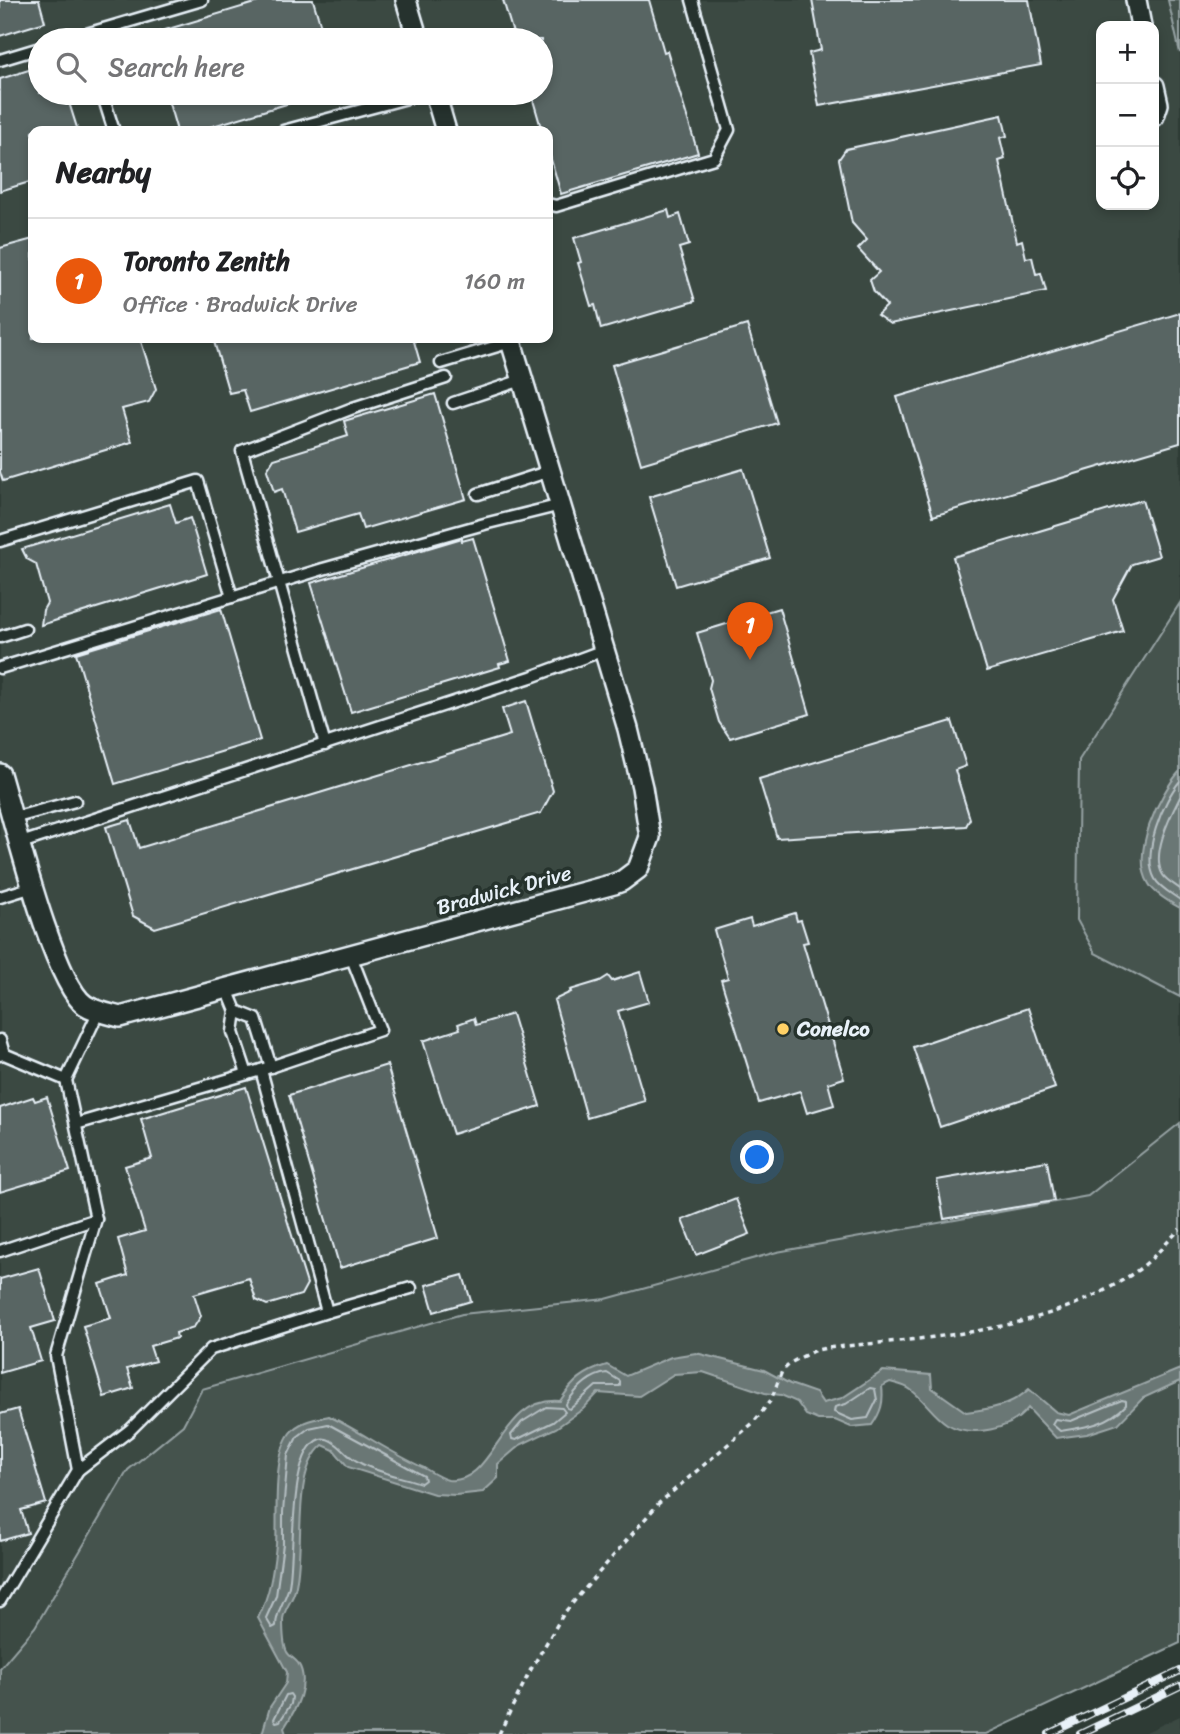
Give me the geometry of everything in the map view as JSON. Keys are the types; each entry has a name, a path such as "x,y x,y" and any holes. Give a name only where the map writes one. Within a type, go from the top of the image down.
{"street":[{"path":"406,0 414,28"},
{"path":"1136,0 1140,21"},
{"path":"438,105 445,126"},
{"name":"Bradwick Drive","path":"99,1010 120,1017 622,881 638,869 650,837 628,729 511,343"},
{"path":"0,774 51,945 63,973 83,1004 99,1010"}],"lane":[{"path":"114,28 202,0"},
{"path":"553,205 714,158 729,130 692,0"},
{"path":"0,60 28,52"},
{"path":"106,105 112,126"},
{"path":"302,126 381,105"},
{"path":"441,363 501,343"},
{"path":"325,745 242,451 353,408 446,378"},
{"path":"453,403 522,380"},
{"path":"478,494 550,471"},
{"path":"0,541 198,481 232,597"},
{"path":"0,668 279,582 475,526 561,505"},
{"path":"0,637 25,629"},
{"path":"21,844 604,650"},
{"path":"13,818 75,801"},
{"path":"0,897 33,887"},
{"path":"76,1124 247,1074 380,1030 351,956"},
{"path":"227,989 236,1011 233,1032 247,1074"},
{"path":"78,1470 56,1356 96,1219 66,1080 99,1010"},
{"path":"236,1011 256,1019 327,1312"},
{"path":"0,1040 2,1054 66,1080"},
{"path":"0,1251 96,1219"},
{"path":"0,1601 78,1470 130,1430 211,1349 411,1288"}],"path":[{"path":"499,1734 530,1671 564,1612 658,1504 753,1423 772,1400 782,1371 792,1362 813,1350 978,1332 1040,1318 1094,1295 1139,1269 1180,1229"}],"shaded area":[{"path":"0,0 1168,0 1180,53 1180,603 1079,760 1077,920 1095,953 1180,997 1180,1123 1088,1196 777,1252 606,1299 462,1314 202,1389 183,1425 128,1470 35,1627 0,1668"},
{"path":"1168,0 1180,0 1180,53"},
{"path":"1180,603 1180,997 1095,953 1077,920 1079,760"},
{"path":"1180,1123 1180,1643 986,1734 0,1734 0,1668 35,1627 128,1470 183,1425 202,1389 462,1314 606,1299 777,1252 1088,1196"},
{"path":"1180,1716 1180,1734 1142,1734"}],"water":[{"path":"1180,771 1180,908 1151,887 1144,871 1143,857 1145,841 1156,809"},
{"path":"696,1353 764,1370 790,1384 816,1393 823,1403 842,1398 883,1371 931,1375 932,1388 966,1412 1007,1403 1029,1389 1056,1412 1069,1415 1180,1369 1180,1381 1143,1398 1118,1424 1087,1434 1056,1438 1028,1408 1021,1416 1002,1426 979,1431 957,1428 942,1420 909,1388 890,1382 882,1386 881,1407 872,1425 851,1427 835,1420 818,1420 806,1415 797,1402 781,1395 765,1393 703,1372 674,1374 639,1396 598,1393 583,1409 556,1428 520,1445 498,1464 498,1478 483,1492 456,1495 434,1494 348,1467 334,1450 323,1445 313,1457 306,1473 298,1573 294,1594 283,1619 286,1649 302,1671 302,1688 297,1705 284,1728 286,1734 262,1734 270,1707 286,1683 287,1672 258,1618 274,1564 280,1457 284,1444 294,1429 308,1421 329,1416 442,1478 464,1478 477,1469 524,1412 540,1403 560,1401 569,1388 585,1374 607,1365 626,1376 671,1357"}],"building":[{"path":"0,0 39,0 45,22 0,36"},
{"path":"265,0 313,0 321,28 172,28"},
{"path":"503,0 649,0 698,153 561,194 553,166 553,126 541,126 534,105 553,105 553,28 511,28"},
{"path":"812,0 1029,0 1041,65 819,106 809,53 821,50"},
{"path":"28,70 28,105 70,105 76,126 28,126 28,183 0,191 0,79"},
{"path":"169,105 283,105 213,126 176,126"},
{"path":"1002,115 1007,136 1000,138 1005,159 999,161 1017,242 1022,240 1026,258 1032,257 1036,274 1041,273 1046,291 890,324 877,315 887,306 874,292 870,280 879,272 858,249 867,240 852,223 839,159 846,149"},
{"path":"668,210 670,218 680,214 689,245 679,248 695,301 601,329 595,305 591,306 578,263 581,262 574,238"},
{"path":"28,240 28,343 142,343 156,389 149,402 122,409 132,442 3,481 0,472 0,248"},
{"path":"1180,313 1180,443 933,516 897,397"},
{"path":"747,325 777,423 641,464 612,365"},
{"path":"214,343 414,343 420,362 250,412 243,390 229,393"},
{"path":"435,394 466,499 363,529 358,514 295,532 282,489 274,492 267,470 274,459 348,436 344,421"},
{"path":"743,469 770,558 676,586 649,497"},
{"path":"1142,500 1159,556 1132,564 1113,599 1123,631 987,671 953,557"},
{"path":"170,504 176,523 190,518 207,574 41,625 47,603 36,564 27,559 22,549"},
{"path":"462,538 462,541 473,538 510,661 499,664 500,667 351,712 311,583"},
{"path":"779,608 810,714 730,738 719,722 709,688 711,680 697,633"},
{"path":"221,609 260,740 115,784 76,653"},
{"path":"526,701 553,791 541,813 155,928 133,916 106,827 130,820 139,848 510,735 502,709"},
{"path":"952,721 966,766 955,770 970,819 966,826 777,838 759,779"},
{"name":"Conelco","path":"795,913 797,921 801,920 808,942 803,943 844,1078 828,1083 834,1105 807,1113 800,1091 759,1103 721,980 728,978 714,930 750,919 752,926"},
{"path":"640,972 649,1002 618,1011 645,1101 587,1118 554,1000 571,992 570,990 608,976 612,981"},
{"path":"1028,1008 1055,1088 940,1127 913,1047"},
{"path":"512,1014 540,1106 453,1134 423,1041 460,1029 458,1024 474,1018 476,1025"},
{"path":"387,1065 438,1238 340,1268 289,1095"},
{"path":"246,1087 307,1284 301,1295 267,1305 256,1300 249,1278 194,1294 201,1316 194,1327 176,1333 177,1338 150,1346 155,1361 127,1369 133,1388 104,1397 83,1326 111,1318 100,1284 128,1275 118,1239 145,1231 125,1166 152,1158 141,1119"},
{"path":"33,1097 35,1101 47,1097 70,1171 0,1192 0,1108"},
{"path":"1047,1161 1054,1201 944,1219 937,1180"},
{"path":"736,1199 750,1234 696,1255 682,1220"},
{"path":"39,1268 55,1321 31,1328 41,1361 0,1373 0,1279"},
{"path":"463,1275 471,1301 434,1312 426,1285"},
{"path":"18,1409 46,1503 21,1510 28,1533 0,1541 0,1414"}],"railway":[{"path":"1049,1734 1180,1671"},
{"path":"1080,1734 1180,1686"}],"place":[{"name":"Toronto Zenith","path":"750,660"},
{"name":"Conelco","path":"783,1029"}]}
